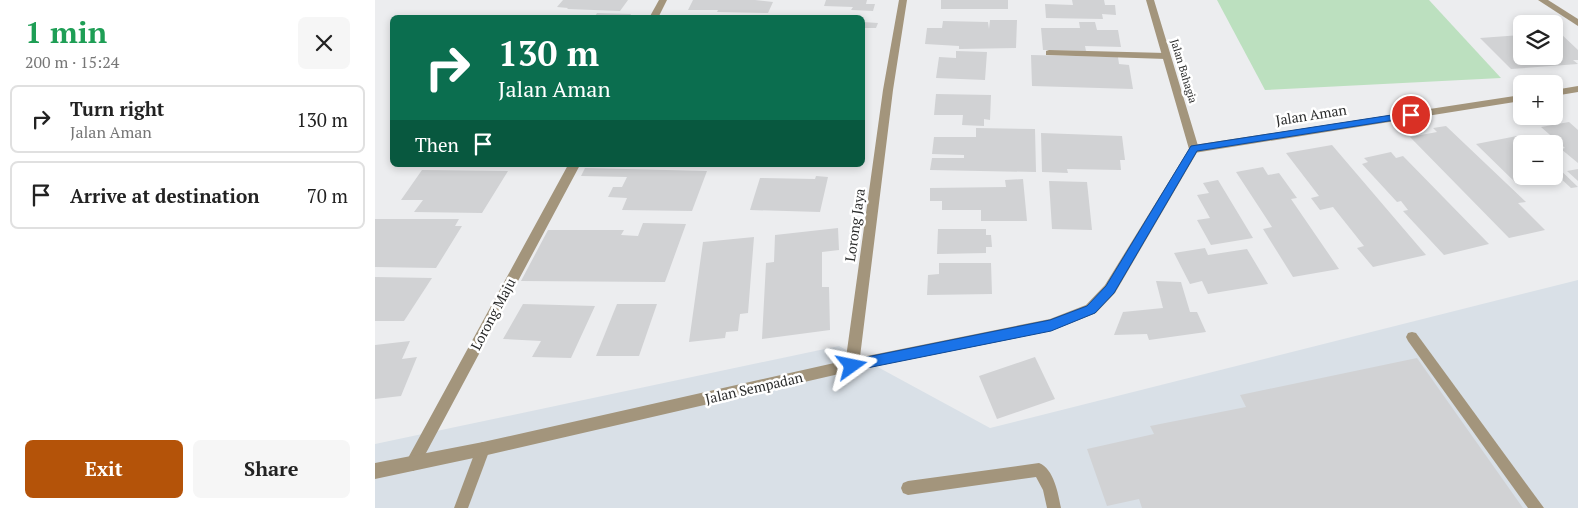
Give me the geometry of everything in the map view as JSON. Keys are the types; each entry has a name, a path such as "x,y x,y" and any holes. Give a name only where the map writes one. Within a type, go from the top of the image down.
{"street":[{"path":"655,15 663,0"},
{"name":"Lorong Jaya","path":"852,366 888,90 903,0"},
{"name":"Jalan Bahagia","path":"1150,0 1194,148"},
{"path":"1542,0 1578,23"},
{"path":"1563,92 1578,89"},
{"name":"Jalan Aman","path":"1194,148 1513,99"},
{"name":"Jalan Sempadan","path":"375,471 483,449 852,366 1051,325 1091,309 1110,290 1194,148"},
{"name":"Lorong Maju","path":"413,463 573,167"}],"lane":[{"path":"1049,53 1166,56"},
{"path":"1412,338 1537,508"},
{"path":"461,508 483,449"},
{"path":"908,488 1039,470 1050,488 1054,508"}],"shaded area":[{"path":"1578,280 1578,508 375,508 375,444 839,346 990,428"}],"green space":[{"path":"1217,0 1429,0 1501,78 1265,90"}],"building":[{"path":"563,0 628,0 620,11 557,7"},
{"path":"693,0 755,0 773,2 768,13 717,12 718,10 688,10"},
{"path":"826,0 867,0 866,4 875,4 873,11 851,10 853,7 824,6"},
{"path":"941,0 1008,0 1008,9 941,9"},
{"path":"1072,0 1104,0 1105,5 1115,5 1116,15 1102,14 1103,19 1046,18 1045,4 1073,5"},
{"path":"597,13 631,14 630,15 596,15"},
{"path":"990,20 1017,20 1016,48 959,49 959,46 925,44 927,28 942,28 943,21 988,22 989,29"},
{"path":"865,22 878,23 876,28 865,28"},
{"path":"1079,22 1095,22 1097,30 1118,30 1121,47 1085,46 1086,51 1043,50 1041,28 1080,28"},
{"path":"1513,36 1513,65 1563,65 1563,36 1578,50 1578,60 1573,60 1578,64 1511,69 1480,38"},
{"path":"956,51 987,52 985,80 936,78 939,57 956,58"},
{"path":"1031,55 1118,57 1119,64 1129,65 1133,89 1032,86"},
{"path":"936,94 991,95 990,120 984,119 984,126 962,125 963,115 934,115"},
{"path":"1569,122 1578,130 1578,163 1563,151 1565,148 1563,146 1563,135 1550,135 1541,127 1563,125 1563,123"},
{"path":"1446,126 1526,202 1518,203 1545,230 1509,238 1410,137 1437,132 1433,128"},
{"path":"976,128 1035,129 1036,172 930,170 932,158 964,158 964,155 932,154 934,137 976,137"},
{"path":"1041,133 1122,136 1125,160 1120,160 1121,170 1067,169 1068,173 1042,172"},
{"path":"1513,137 1513,180 1476,144"},
{"path":"1332,145 1426,255 1373,267 1357,248 1364,246 1333,207 1320,210 1311,198 1319,196 1286,153"},
{"path":"1391,152 1396,158 1403,156 1489,244 1444,255 1403,211 1408,210 1401,201 1397,202 1362,164 1368,162 1364,158"},
{"path":"1263,167 1268,175 1279,173 1297,198 1291,199 1339,269 1293,277 1263,229 1272,227 1236,172"},
{"path":"585,168 707,171 692,211 622,210 627,198 608,197 613,187 622,187 627,177 581,176"},
{"path":"1578,169 1578,181 1567,171"},
{"path":"422,170 508,171 482,213 414,212 423,200 401,200"},
{"path":"1563,173 1578,187 1571,188 1563,181"},
{"path":"816,176 828,177 820,212 750,210 760,178 815,179"},
{"path":"1023,179 1027,221 981,221 981,210 942,210 942,201 930,201 930,188 1006,187 1005,180"},
{"path":"1218,180 1253,238 1211,245 1197,220 1210,218 1197,195 1209,193 1203,183"},
{"path":"1049,181 1087,182 1092,230 1052,229"},
{"path":"375,219 459,219 455,226 462,226 436,268 375,267"},
{"path":"643,223 686,224 665,282 521,281 548,230 624,230 621,235 638,236"},
{"path":"838,228 839,250 822,252 822,287 829,287 830,330 762,339 766,263 774,262 775,235"},
{"path":"938,229 986,229 986,235 991,235 992,247 986,247 986,253 937,254"},
{"path":"754,237 748,313 740,314 738,331 726,332 725,338 689,342 703,242"},
{"path":"1205,248 1208,255 1247,249 1268,284 1208,294 1202,281 1190,284 1174,253"},
{"path":"939,263 991,263 992,294 927,295 928,275 939,274"},
{"path":"375,277 432,278 404,321 375,321"},
{"path":"1156,281 1181,282 1190,312 1197,312 1206,332 1149,340 1147,334 1114,335 1123,312 1163,308"},
{"path":"523,304 595,306 571,358 532,357 541,341 503,339"},
{"path":"617,304 657,304 639,356 596,356"},
{"path":"410,341 402,359 417,357 401,396 375,399 375,345"},
{"path":"1035,357 1055,399 997,419 979,376"},
{"path":"1417,358 1523,508 1142,508 1139,499 1107,506 1087,449 1154,434 1150,426 1246,407 1240,395"}],"route":[{"path":"852,366 1051,325 1091,309 1110,290 1194,148 1411,115"}]}
